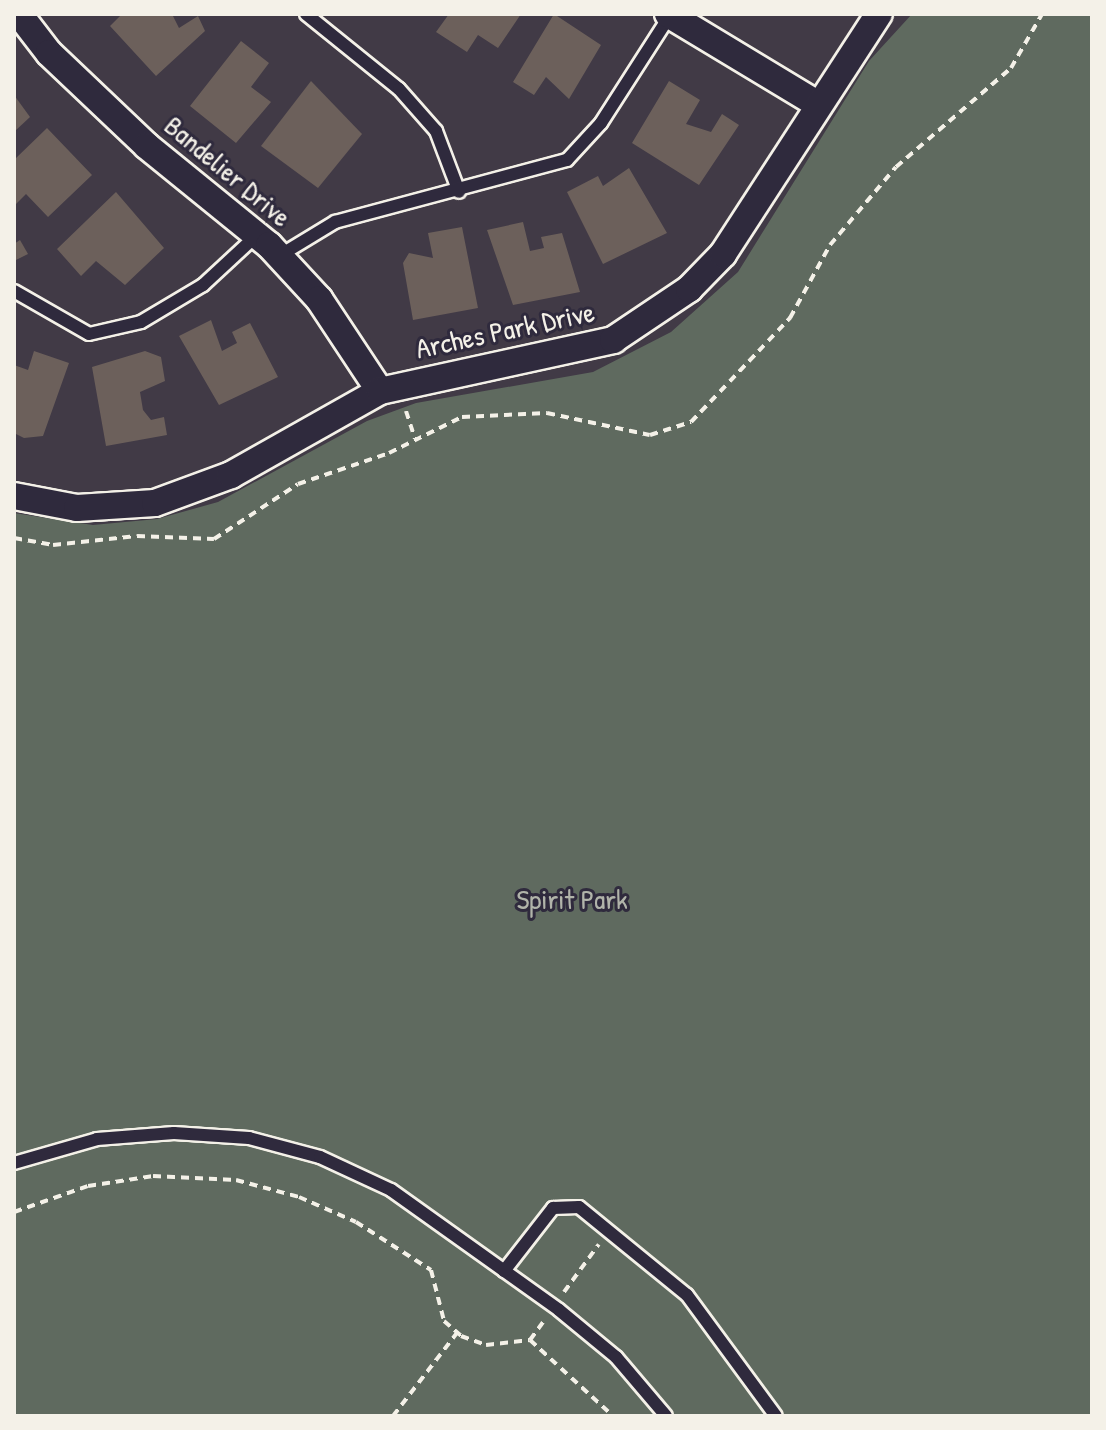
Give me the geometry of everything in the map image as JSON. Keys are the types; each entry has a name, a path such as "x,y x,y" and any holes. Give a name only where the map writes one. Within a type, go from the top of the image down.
{"street":[{"name":"Bandelier Drive","path":"19,14 49,53 136,136 279,256 319,299 380,391"},
{"path":"669,14 817,104"},
{"name":"Arches Park Drive","path":"14,496 77,508 155,503 231,475 380,391 573,353 650,315 723,254 817,104 879,14"}],"lane":[{"path":"306,14 399,89 436,131 459,192"},
{"path":"279,256 335,222 459,192 567,160 601,123 669,14"},
{"path":"14,291 89,334 154,314 203,285 257,235"},
{"path":"14,1163 59,1147 136,1134 249,1138 368,1178 554,1307 616,1357 666,1416"},
{"path":"504,1271 565,1202 610,1229 697,1305 776,1416"}],"path":[{"path":"14,1212 121,1180 185,1175 262,1185 356,1222 431,1270 439,1310 457,1333 486,1345 530,1340 610,1229"},
{"path":"393,1416 457,1333"},
{"path":"530,1340 613,1416"}],"green space":[{"name":"Spirit Park","path":"912,14 1092,14 1092,1416 14,1416 14,513 93,525 157,519 218,502 367,421 416,403 593,372 671,332 738,272 869,61"}],"building":[{"path":"122,14 172,14 179,28 198,16 205,31 156,76 110,26"},
{"path":"449,14 521,14 498,48 478,35 467,52 436,32"},
{"path":"554,14 601,45 569,99 546,77 534,95 513,82"},
{"path":"241,41 269,63 251,87 271,102 236,143 190,106"},
{"path":"311,81 362,134 318,188 261,146"},
{"path":"669,81 700,100 686,124 711,132 722,114 739,125 699,185 632,143"},
{"path":"14,95 30,117 14,132"},
{"path":"47,128 92,175 48,217 26,194 14,206 14,160"},
{"path":"629,168 667,233 603,264 567,192 598,176 603,186"},
{"path":"116,192 164,248 125,285 96,261 81,276 57,249"},
{"path":"523,222 530,251 544,248 541,237 562,233 580,292 513,305 487,230"},
{"path":"462,227 478,308 413,320 403,263 409,253 433,258 428,233"},
{"path":"20,240 28,254 14,261 14,244"},
{"path":"211,320 222,351 237,343 232,332 250,323 278,377 219,405 179,336"},
{"path":"34,351 69,363 43,436 24,438 14,433 14,365 28,370"},
{"path":"145,351 161,357 165,381 140,392 143,410 151,420 164,417 167,435 106,446 92,367"}]}
